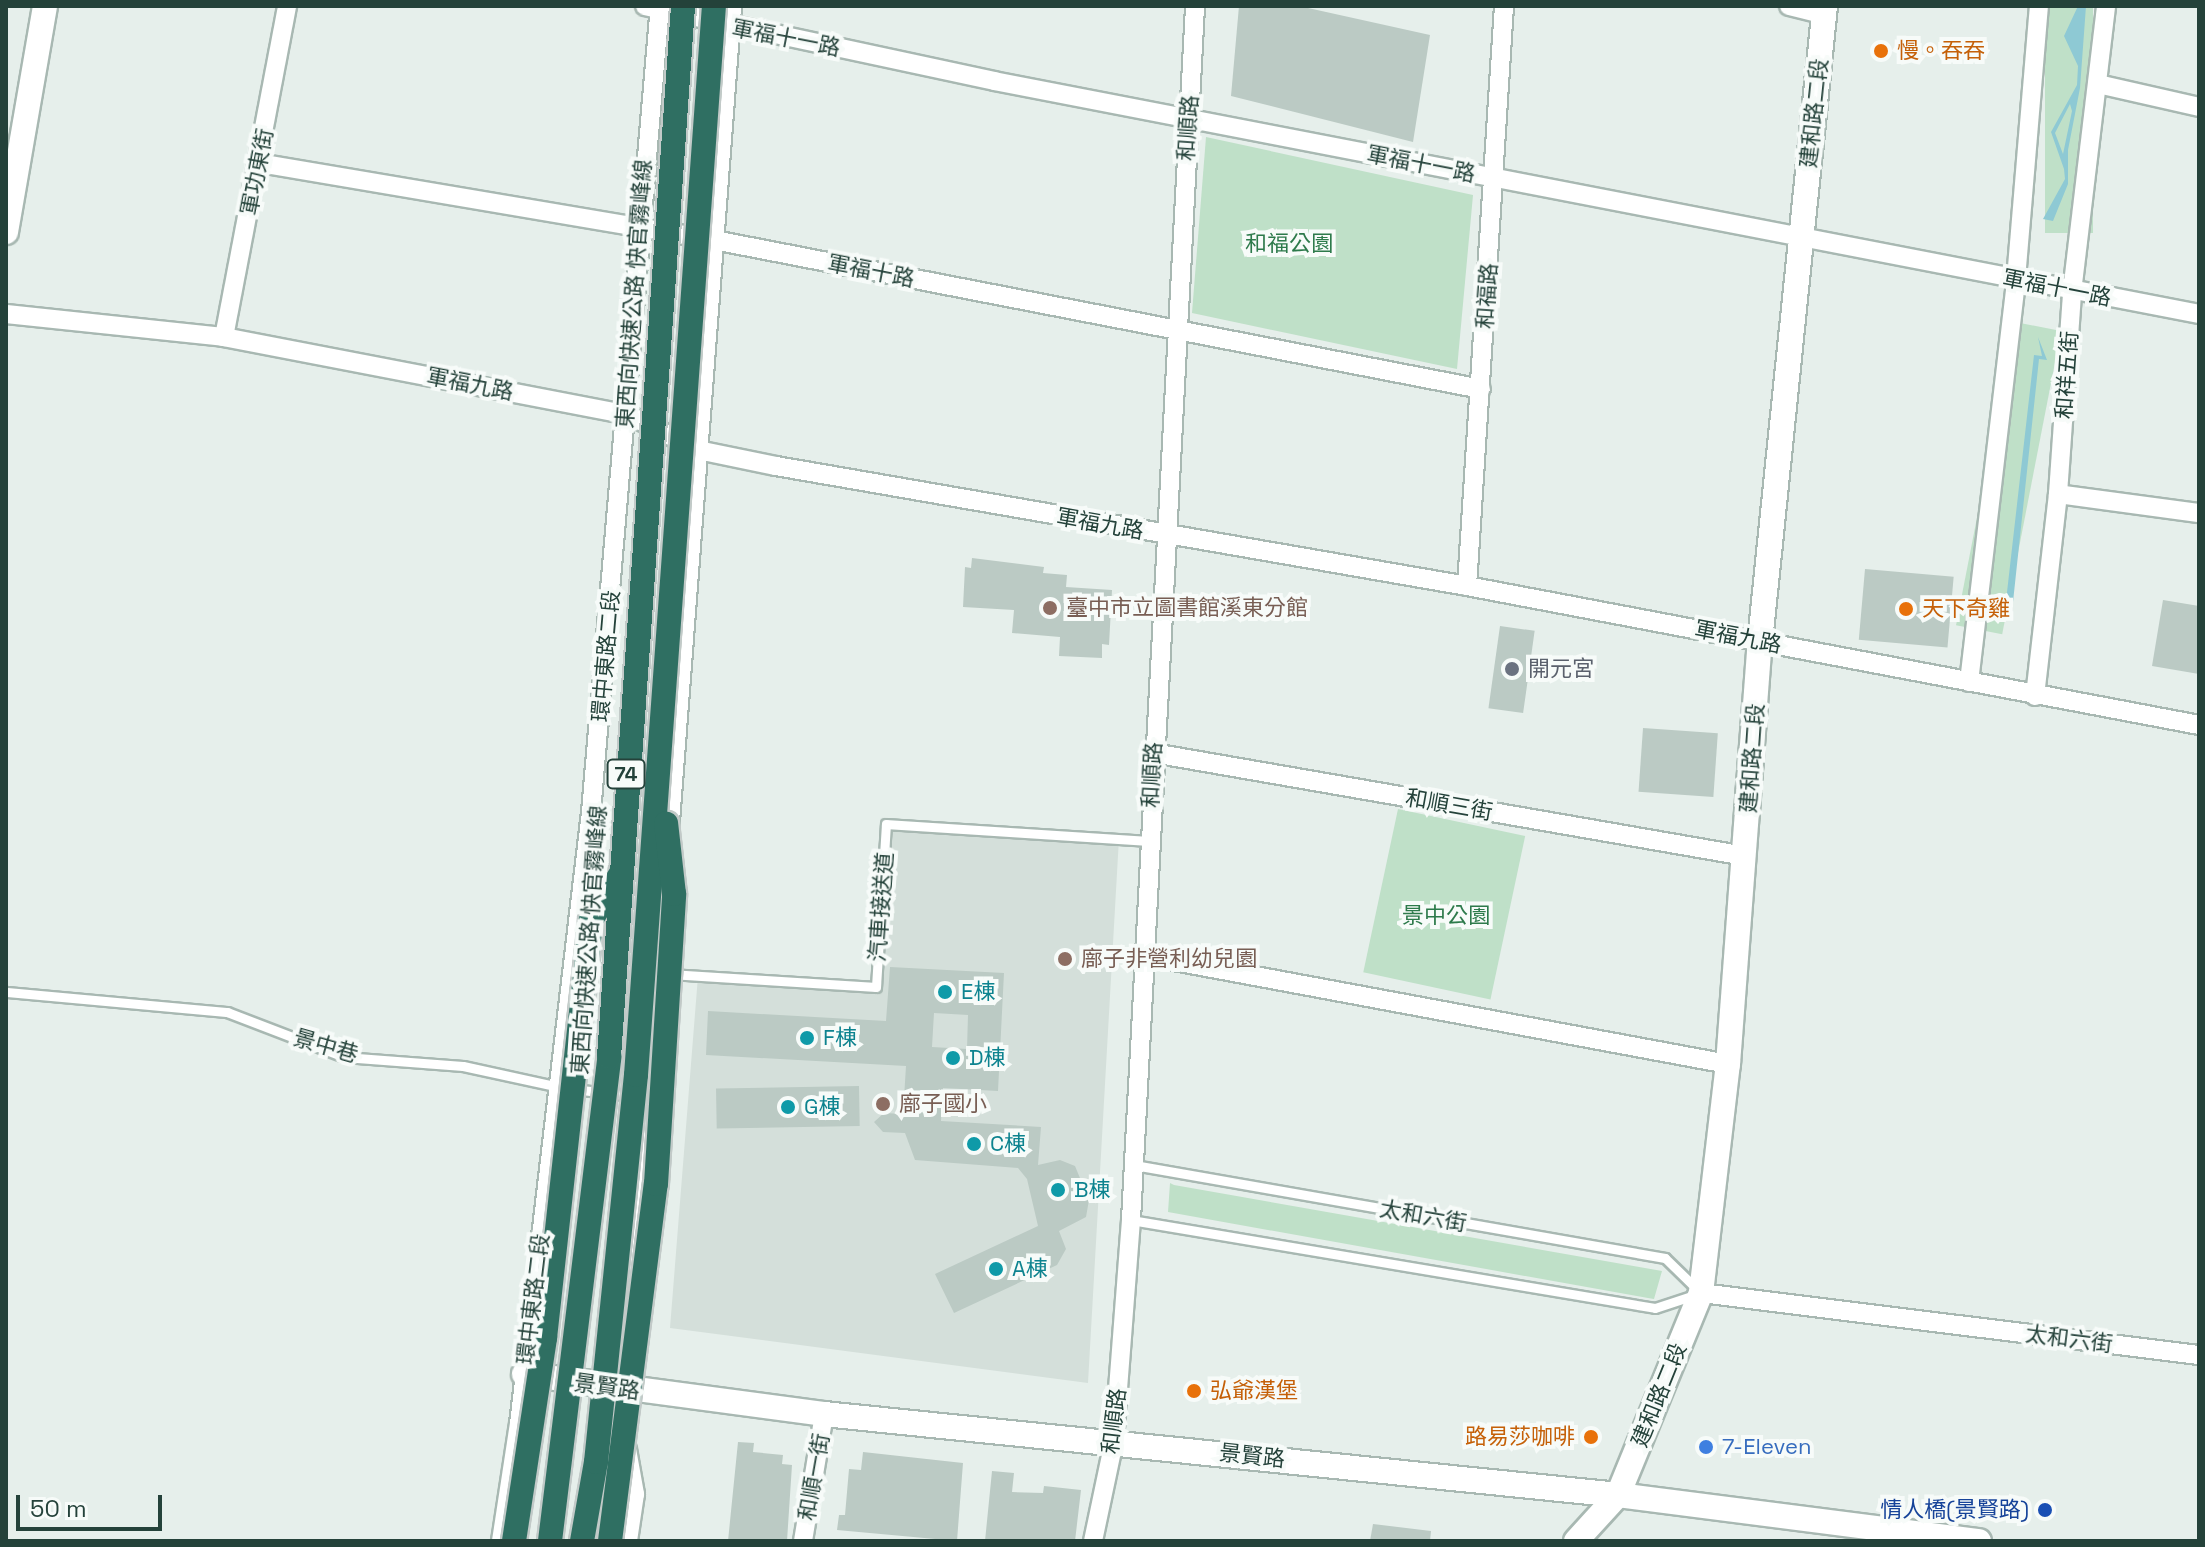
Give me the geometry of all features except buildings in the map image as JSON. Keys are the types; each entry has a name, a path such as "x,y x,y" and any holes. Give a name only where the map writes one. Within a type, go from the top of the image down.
{"highway":[{"name":"74","path":"582,1541 596,1462 636,1075 659,758 726,18 714,6"},
{"name":"東西向快速公路 快官霧峰線","path":"550,1541 596,1180 622,873 662,7"},
{"path":"610,1541 656,1184 674,894 659,758"},
{"path":"514,1541 545,1338 591,920 622,873"}],"street":[{"path":"6,232 45,6"},
{"name":"軍功東街","path":"224,337 287,6"},
{"name":"和順路","path":"1093,1541 1114,1441 1131,1220 1131,1164 1174,331 1195,6"},
{"name":"和福路","path":"1467,586 1504,6"},
{"path":"1789,6 1825,10"},
{"path":"1969,682 2016,279 2039,6"},
{"name":"和祥五街","path":"2035,696 2058,494 2072,292 2106,6"},
{"name":"軍福十一路","path":"662,7 726,18 1188,119 2072,292 2199,314"},
{"name":"環中東路二段","path":"501,1541 559,1087 629,415 662,7"},
{"name":"建和路二段","path":"1618,1495 1701,1293 1728,1064 1760,641 1825,10"},
{"path":"594,1541 619,1390 648,1098 714,240 726,18"},
{"path":"2098,84 2199,107"},
{"name":"軍福十路","path":"259,163 645,227 1481,389"},
{"name":"軍福九路","path":"6,314 224,337 629,415 698,450 1164,536 1467,586 2199,725"},
{"path":"2058,494 2199,513"},
{"name":"和順三街","path":"1153,753 1745,856"},
{"path":"1142,955 1728,1064"},
{"name":"太和六街","path":"1701,1293 2199,1355"},
{"name":"景賢路","path":"524,1374 619,1390 824,1414 1114,1441 1618,1495 1979,1541"},
{"path":"619,1390 635,1494 628,1541"},
{"name":"和順一街","path":"803,1541 824,1414"},
{"path":"1576,1541 1618,1495"}],"lane":[{"name":"汽車接送道","path":"658,973 876,987 886,824 1148,841"},
{"name":"景中巷","path":"6,992 227,1012 344,1057 463,1066 559,1087 648,1098"},
{"name":"太和六街","path":"1131,1164 1665,1258 1701,1293 1655,1308 1131,1220"}],"shaded area":[{"name":"廍子國小","path":"886,824 1119,838 1088,1383 670,1328 698,976 876,987"}],"green space":[{"path":"2045,6 2093,6 2093,233 2045,233"},
{"name":"和福公園","path":"1206,137 1473,195 1457,369 1192,313"},
{"path":"2015,322 2061,331 2002,634 1956,625"},
{"name":"景中公園","path":"1398,809 1525,836 1490,999 1363,972"},
{"path":"1170,1183 1662,1271 1654,1299 1648,1298 1168,1212"}],"water":[{"path":"2078,6 2086,6 2080,88 2068,150 2068,184 2053,221 2043,219 2065,179 2051,132 2077,85 2078,66 2064,36","holes":["2070,104 2072,111 2063,154 2055,133"]},
{"path":"2038,337 2047,360 2039,359 2013,602 2006,601 2034,355 2042,356"}],"place":[{"name":"慢。吞吞","path":"1881,51"},
{"name":"臺中市立圖書館溪東分館","path":"1050,608"},
{"name":"天下奇雞","path":"1906,609"},
{"name":"開元宮","path":"1512,669"},
{"name":"廍子非營利幼兒園","path":"1065,959"},
{"name":"E棟","path":"945,992"},
{"name":"F棟","path":"807,1038"},
{"name":"D棟","path":"953,1058"},
{"name":"廍子國小","path":"883,1104"},
{"name":"G棟","path":"788,1107"},
{"name":"C棟","path":"974,1144"},
{"name":"B棟","path":"1058,1190"},
{"name":"A棟","path":"996,1269"},
{"name":"弘爺漢堡","path":"1194,1391"},
{"name":"路易莎咖啡","path":"1591,1437"},
{"name":"7-Eleven","path":"1706,1447"},
{"name":"情人橋(景賢路)","path":"2045,1510"}]}
